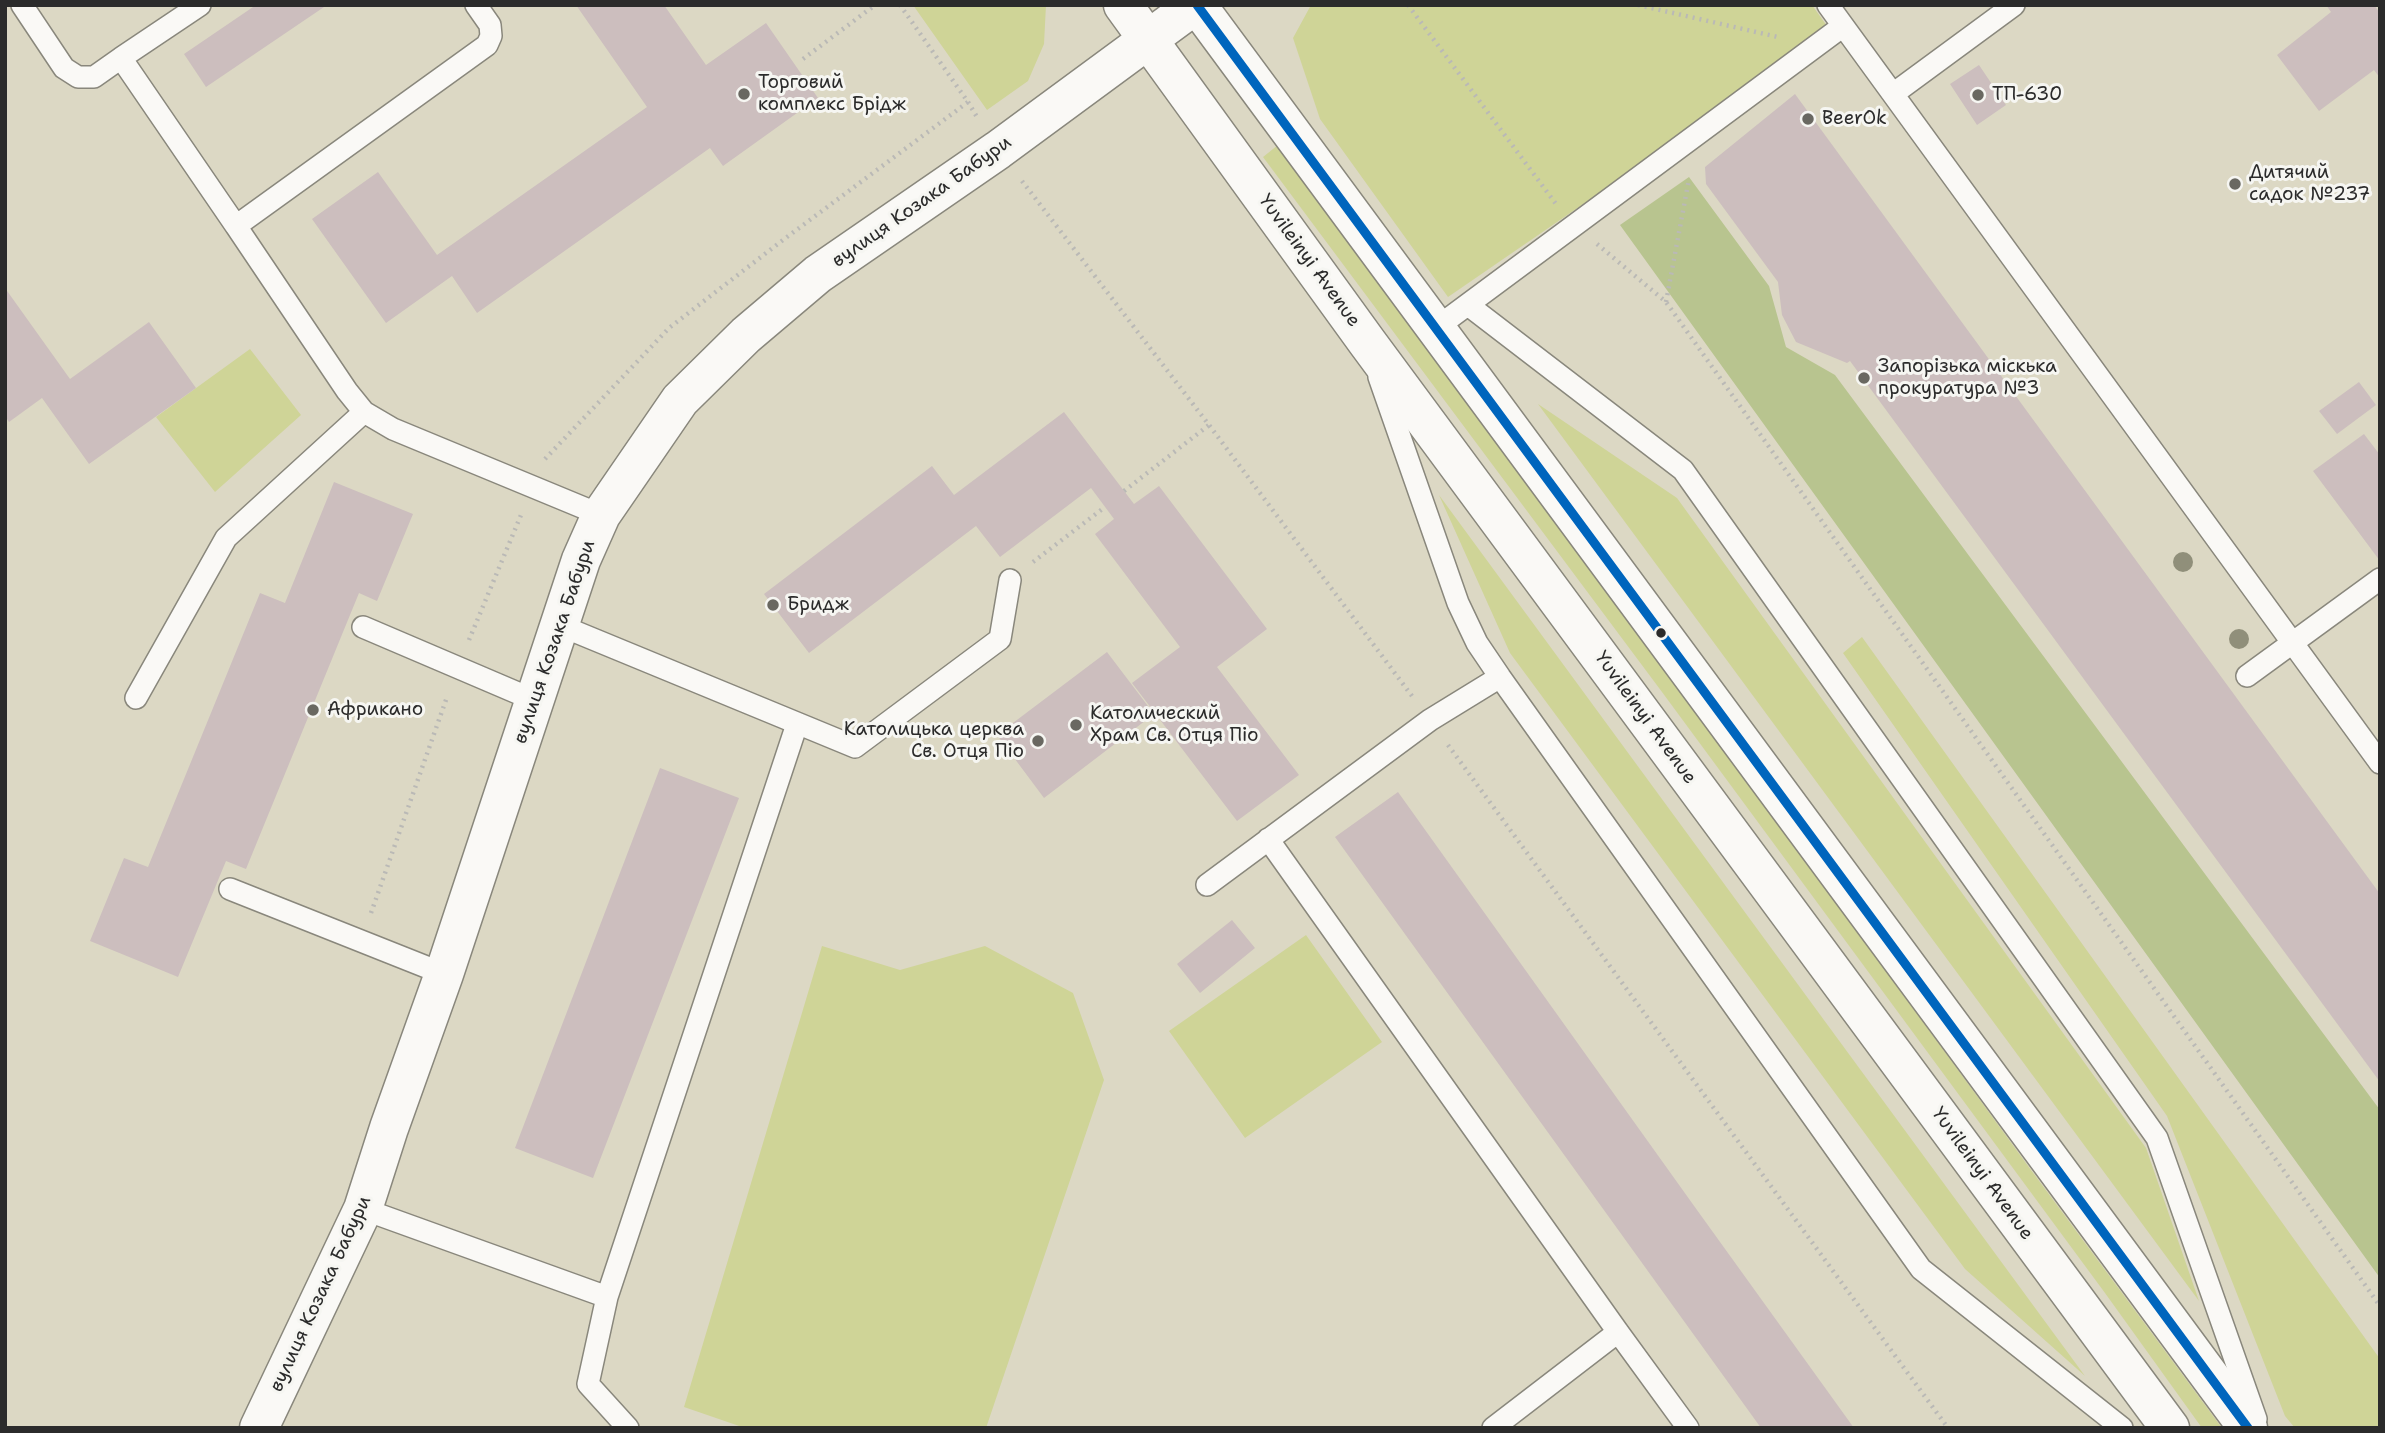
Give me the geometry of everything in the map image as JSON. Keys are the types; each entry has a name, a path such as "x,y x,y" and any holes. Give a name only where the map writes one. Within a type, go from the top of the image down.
{"street":[{"name":"Yuvileinyi Avenue","path":"1123,5 1367,342 2170,1428"},
{"name":"вулиця Козака Бабури","path":"259,1428 363,1209 581,560 601,515 680,400 746,335 818,274 998,150 1196,5"},
{"path":"1196,5 2248,1428"}],"lane":[{"path":"5,16 22,5 64,68 78,77 94,78 200,5"},
{"path":"236,226 487,45 491,36 490,25 476,5"},
{"path":"1828,5 2380,764"},
{"path":"1893,94 2014,5"},
{"path":"1436,328 1843,26"},
{"path":"121,58 347,391 364,412 393,429 601,515"},
{"path":"1468,305 1683,470 2157,1138 2259,1428"},
{"path":"1367,342 1458,603 1477,643 1500,677 1921,1269 2122,1428"},
{"path":"136,698 226,538 364,412"},
{"path":"2247,676 2380,579"},
{"path":"559,625 855,747 1000,639 1010,580"},
{"path":"363,627 534,700"},
{"path":"1207,885 1430,720 1500,677"},
{"path":"628,1428 588,1384 607,1297 797,724"},
{"path":"1268,839 1688,1428"},
{"path":"230,889 444,974"},
{"path":"363,1209 607,1297"},
{"path":"1493,1428 1618,1332"}],"path":[{"path":"803,59 875,5"},
{"path":"1408,5 1565,216 1666,302 2380,1306"},
{"path":"1639,5 1816,45"},
{"path":"968,102 998,150 1430,720 1948,1428"},
{"path":"1666,302 1697,134"},
{"path":"1124,491 1209,425"},
{"path":"1010,580 1104,507"}],"green space":[{"path":"913,5 1046,5 1044,44 1028,81 987,110"},
{"path":"1311,5 1812,5 1832,33 1448,297 1320,119 1293,38"},
{"path":"1278,145 2222,1428 2202,1428 1662,692 1263,157"},
{"path":"1689,177 1769,286 1786,347 1835,375 2380,1110 2380,1278 1620,225"},
{"path":"250,349 301,415 215,492 156,417"},
{"path":"1538,404 1677,498 2146,1148 2199,1301"},
{"path":"1439,495 2085,1376 1965,1269 1510,653"},
{"path":"1862,637 2380,1359 2380,1428 2295,1428 2285,1416 2167,1116 1843,653"},
{"path":"1306,935 1382,1042 1245,1138 1169,1031"},
{"path":"822,946 900,970 985,946 1073,993 1104,1080 986,1428 745,1428 684,1407"}],"building":[{"path":"256,5 327,5 206,87 184,54"},
{"path":"576,5 664,5 706,65 766,23 818,98 723,166 710,148 477,313 452,276 386,323 312,219 378,172 437,255 647,107"},
{"path":"2326,5 2374,5 2380,13 2380,78 2374,70 2319,111 2277,55 2331,12"},
{"name":"ТП-630","path":"1979,65 2006,105 1977,125 1950,84"},
{"path":"1795,94 2380,894 2380,1082 1850,361 1847,363 1796,342 1782,315 1778,282 1706,184 1705,167"},
{"path":"5,288 70,379 149,322 196,388 89,464 42,398 9,422 5,416"},
{"path":"2359,382 2376,405 2337,434 2319,411"},
{"path":"1064,412 1134,504 1159,486 1267,629 1217,667 1299,775 1237,821 1132,683 1180,647 1095,534 1114,519 1091,488 1000,557 976,526 809,653 764,594 932,466 954,495"},
{"path":"2364,434 2380,455 2380,561 2313,471"},
{"path":"334,482 413,514 377,601 359,593 246,869 226,861 178,977 90,941 124,858 148,867 260,593 285,603"},
{"name":"Католический Храм Св. Отця Піо","path":"1107,652 1154,714 1044,798 997,735"},
{"path":"660,768 739,798 593,1178 515,1148"},
{"path":"1398,792 1854,1428 1761,1428 1335,837"},
{"path":"1232,920 1255,948 1200,993 1177,964"}],"transit line":[{"path":"1197,5 2248,1428"}],"place":[{"name":"Торговий комплекс Брідж","path":"744,94"},
{"name":"ТП-630","path":"1978,95"},
{"name":"BeerOk","path":"1808,119"},
{"name":"Дитячий садок №237","path":"2235,184"},
{"name":"Запорізька міскька прокуратура №3","path":"1864,378"},
{"name":"Бридж","path":"773,605"},
{"name":"Африкано","path":"313,710"},
{"name":"Католический Храм Св. Отця Піо","path":"1076,725"},
{"name":"Католицька церква Св. Отця Піо","path":"1038,741"}]}
